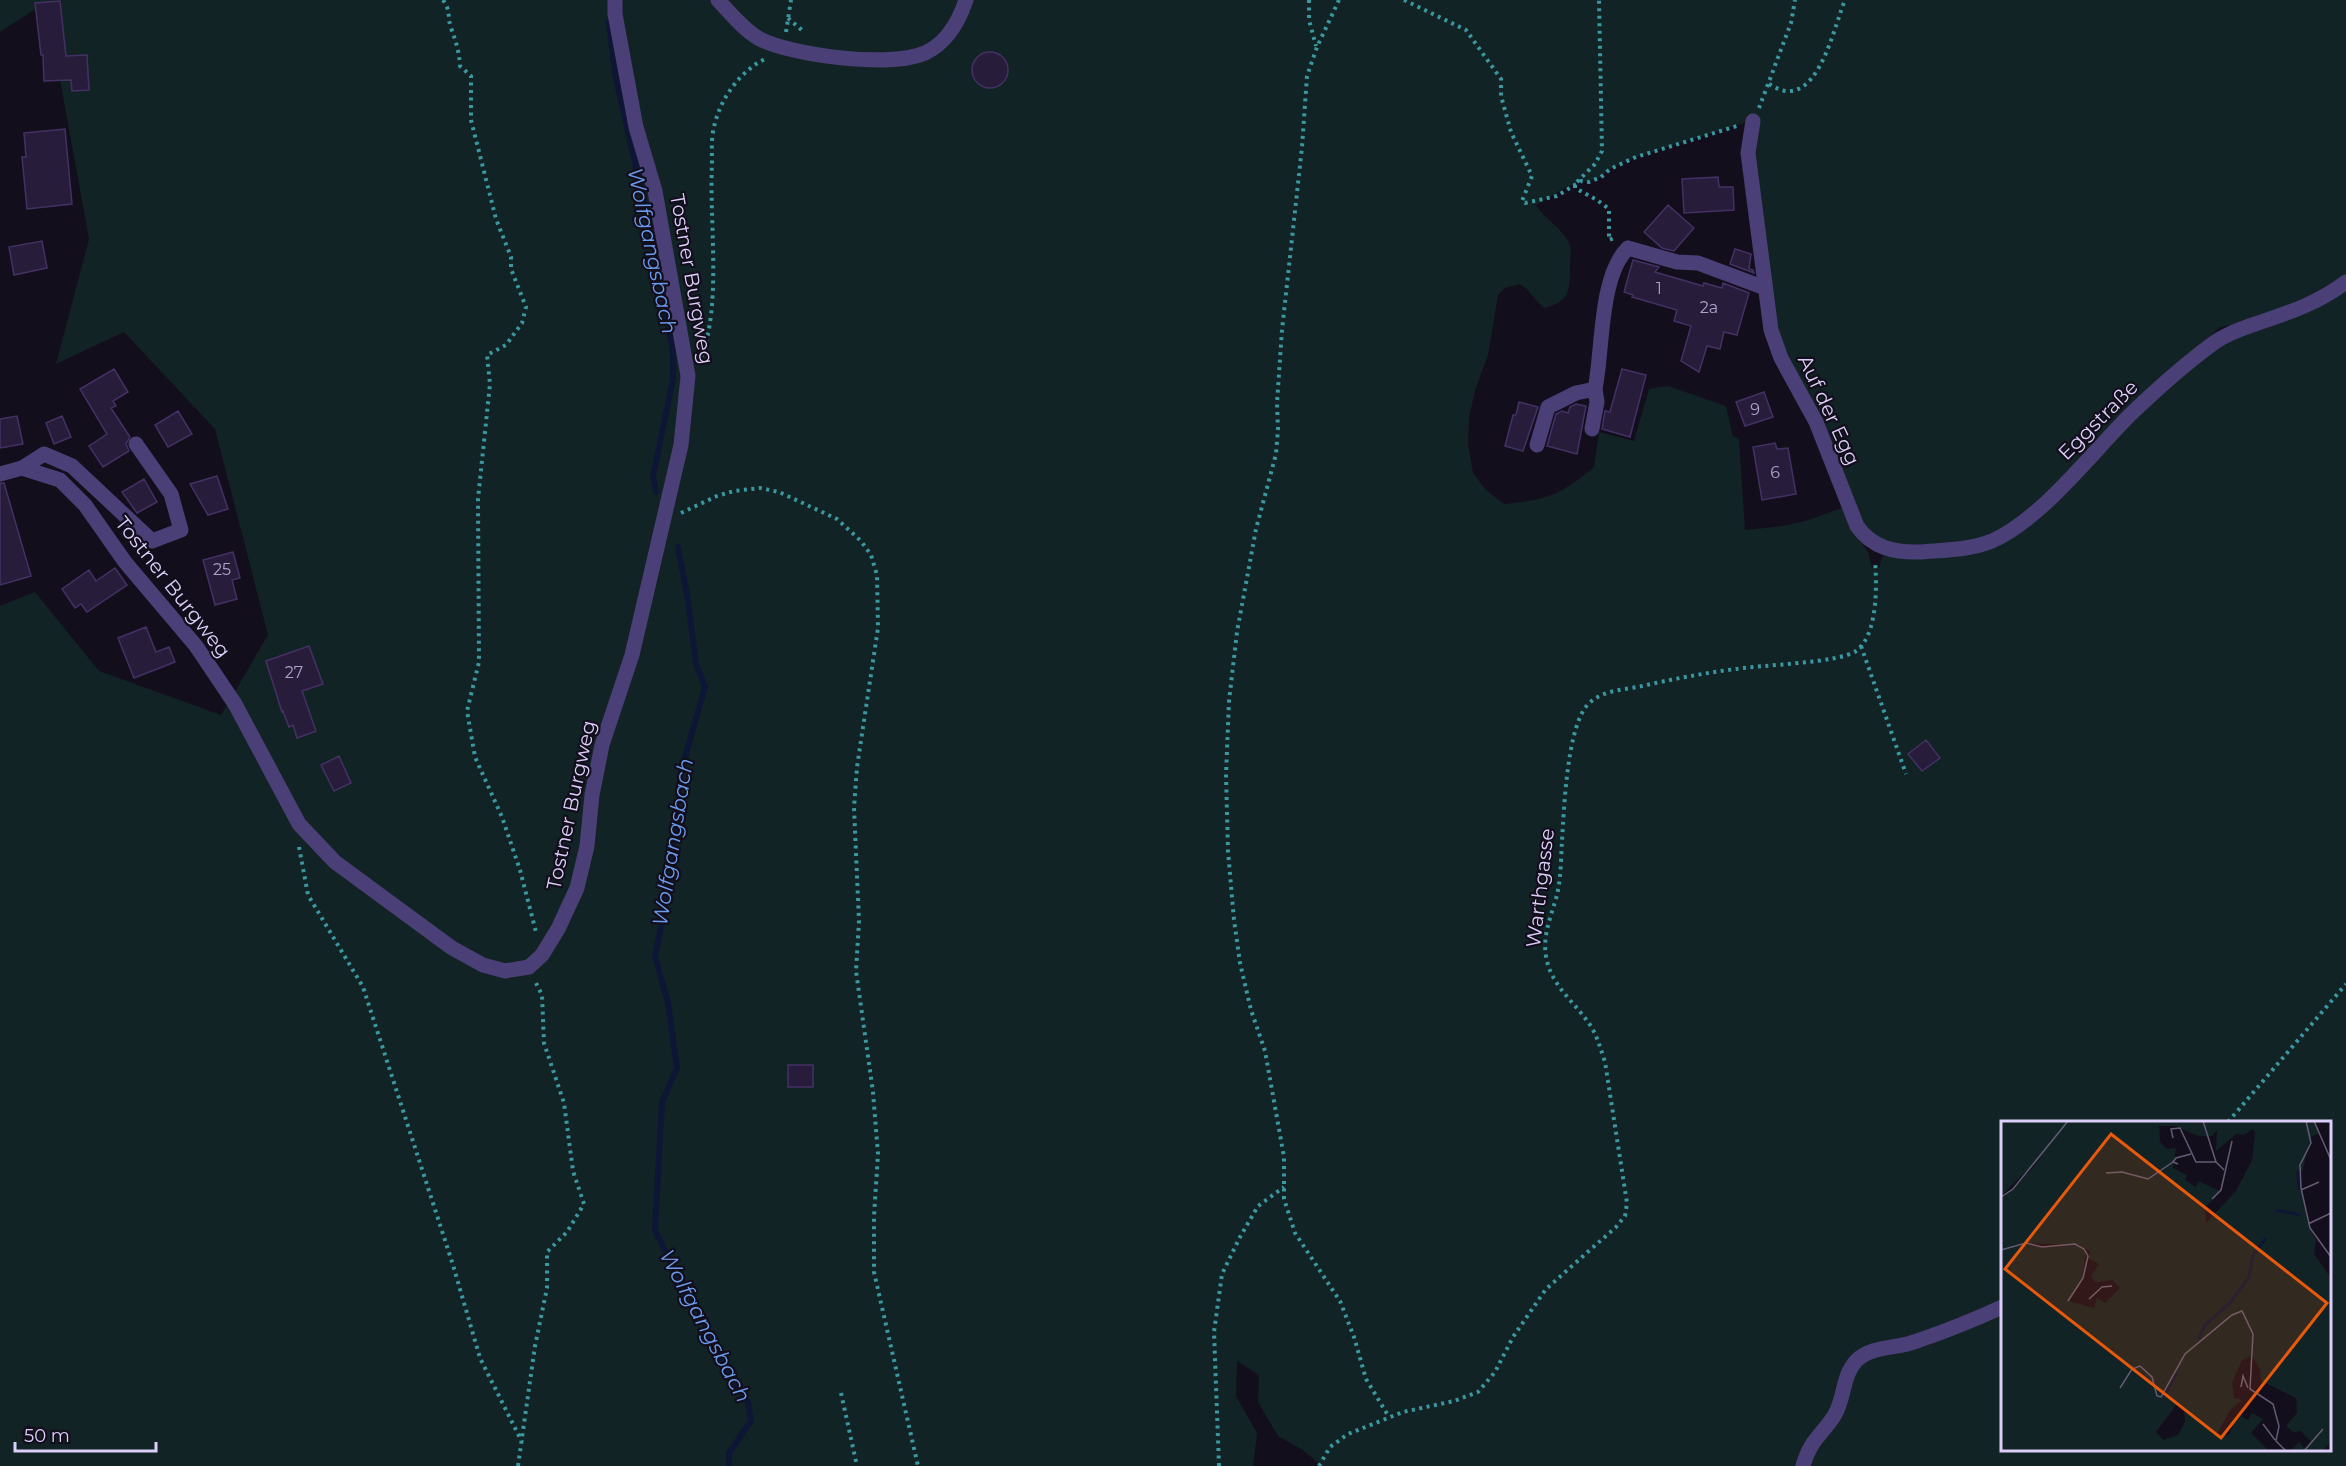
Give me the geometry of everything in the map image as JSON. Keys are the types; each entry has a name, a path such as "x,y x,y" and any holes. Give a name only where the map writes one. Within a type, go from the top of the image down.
{"street":[{"name":"Tostner Burgweg","path":"22,468 60,480 85,506 125,562 196,646 235,704 299,824 335,862 452,948 483,965 505,971 529,967 542,955 558,930 577,888 587,846 592,795 602,745 632,655 681,445 688,376 655,191 636,128 615,14 615,0"},
{"path":"718,0 734,18 758,38 787,48 866,60 900,59 926,53 946,37 960,19 966,0"},
{"name":"Auf der Egg","path":"1753,120 1748,153 1751,191 1759,225 1771,330 1776,346 1816,422 1857,526 1864,537 1872,543"},
{"path":"1592,429 1597,402 1595,389 1600,364 1604,305 1620,256 1626,245 1677,262 1698,263 1765,288"},
{"name":"Eggstraße","path":"1872,543 1898,550 1957,550 1977,546 2003,535 2041,506 2132,413 2213,343 2234,332 2318,300 2346,282"},
{"path":"1537,445 1548,407 1576,393 1595,389"},
{"path":"0,474 22,468 44,454 72,466 152,540 181,530 171,494 136,444"},
{"path":"1803,1466 1811,1444 1839,1407 1849,1371 1864,1355 1877,1349 1914,1343 2001,1307"}],"path":[{"path":"443,0 449,8 450,26 458,44 460,66 471,76 471,120 496,219 511,257 511,269 526,307 522,323 506,345 487,355 490,384 478,499 479,662 468,711 476,757 502,817 520,870 542,955"},
{"path":"688,376 700,360 707,344 712,295 713,128 721,104 741,76 759,62 787,48 791,0"},
{"path":"1309,0 1309,20 1317,47"},
{"path":"1339,0 1317,47 1307,76 1282,341 1276,454 1256,529 1237,632 1229,701 1226,775 1228,851 1235,931 1251,1010 1265,1051 1284,1157 1284,1199 1295,1233 1340,1301 1354,1337 1366,1379 1389,1417"},
{"path":"1404,0 1466,30 1501,79 1501,96 1511,132 1532,176 1522,201 1525,203 1557,196 1575,185 1601,177 1610,169 1636,157 1753,120 1791,23 1795,0"},
{"path":"1575,185 1595,164 1602,151 1599,0"},
{"path":"1769,84 1783,91 1793,92 1810,81 1828,48 1845,0"},
{"path":"788,18 804,33"},
{"path":"1575,185 1575,188 1609,209 1609,240 1617,237 1626,245"},
{"path":"663,520 734,491 760,488 779,492 837,519 861,541 871,555 877,575 878,628 857,767 854,808 859,921 856,971 873,1092 878,1154 874,1216 874,1272 918,1466"},
{"path":"1872,543 1876,578 1875,607 1865,642 1861,646 1906,774"},
{"name":"Warthgasse","path":"1319,1466 1324,1455 1339,1439 1389,1417 1425,1406 1454,1401 1478,1392 1495,1372 1513,1337 1546,1289 1616,1227 1625,1216 1626,1190 1605,1062 1600,1045 1591,1028 1556,983 1547,963 1545,950 1545,937 1557,893 1566,783 1579,718 1587,705 1598,697 1620,689 1735,669 1842,657 1856,652 1861,646"},
{"path":"299,824 298,844 308,895 363,987 453,1265 480,1358 522,1442"},
{"path":"518,1466 535,1346 547,1288 547,1252 567,1232 584,1204 573,1171 564,1103 544,1042 542,995 529,967"},
{"path":"2229,1121 2346,984"},
{"path":"1219,1466 1214,1332 1222,1274 1258,1206 1285,1186"},
{"path":"841,1393 857,1466"}],"shaded area":[{"path":"0,0 2346,0 2346,275 2317,296 2300,304 2244,323 2220,327 2129,410 2054,489 2002,532 1957,546 1900,546 1875,538 1862,523 1820,421 1785,356 1776,329 1752,153 1757,119 1636,157 1610,169 1601,177 1589,182 1581,181 1536,205 1570,245 1568,292 1561,301 1545,308 1519,284 1505,288 1498,295 1488,355 1475,390 1469,418 1468,444 1473,473 1486,490 1504,504 1543,498 1572,484 1594,467 1599,432 1634,441 1649,389 1668,386 1726,406 1733,437 1739,438 1745,530 1798,523 1845,507 1852,529 1868,552 1872,568 1879,568 1882,557 1888,554 1915,557 1957,555 2006,540 2044,510 2136,417 2188,369 2215,349 2243,334 2321,305 2346,288 2346,1466 1322,1466 1303,1450 1278,1436 1258,1402 1259,1375 1237,1361 1236,1396 1257,1433 1253,1466 0,1466 0,606 35,592 99,671 221,715 268,635 215,429 124,332 56,364 89,239 46,2 0,32"}],"building":[{"path":"60,1 66,56 87,55 89,90 72,91 71,80 44,81 43,55 41,55 35,3"},
{"path":"990,52 1003,57 1008,70 1003,83 990,88 977,83 972,70 977,57"},
{"path":"65,129 72,204 27,209 22,157 26,157 24,133"},
{"path":"1718,177 1719,187 1733,187 1734,210 1684,213 1682,179"},
{"path":"1668,205 1694,228 1674,251 1662,248 1644,232"},
{"path":"42,241 47,268 14,275 9,247"},
{"path":"1735,249 1751,254 1749,269 1754,273 1730,264"},
{"path":"1633,260 1659,267 1655,272 1703,286 1704,283 1722,288 1723,283 1749,293 1737,335 1724,332 1720,349 1707,346 1699,372 1681,361 1691,326 1674,321 1677,310 1632,297 1633,295 1624,292"},
{"path":"114,369 128,392 113,401 116,406 111,408 130,437 126,444 129,451 103,467 89,446 107,434 80,389"},
{"path":"1622,369 1646,375 1630,437 1602,429 1605,411 1610,412"},
{"path":"1764,392 1773,417 1745,426 1736,402"},
{"path":"1519,402 1538,407 1523,451 1505,446"},
{"path":"1576,404 1586,406 1577,454 1547,446 1556,414 1562,411 1568,413 1570,407"},
{"path":"178,411 192,434 168,447 155,425"},
{"path":"17,416 23,444 0,448 0,419"},
{"path":"62,416 71,437 54,444 46,423"},
{"path":"1775,443 1777,449 1788,448 1796,494 1762,500 1753,447"},
{"path":"217,476 228,509 208,515 190,484"},
{"path":"144,479 157,502 137,513 122,492"},
{"path":"0,483 4,483 31,576 0,585"},
{"path":"233,552 240,578 232,580 237,599 215,605 203,560"},
{"path":"115,568 127,585 87,612 81,604 75,608 62,589 89,570 96,581"},
{"path":"146,627 156,652 169,647 175,662 134,678 118,638"},
{"path":"309,646 323,684 302,691 316,731 297,738 293,725 289,727 282,712 266,661"},
{"path":"1926,740 1940,758 1922,771 1908,754"},
{"path":"339,756 351,783 334,791 321,765"},
{"path":"788,1065 813,1065 813,1087 788,1087"}],"waterway":[{"name":"Wolfgangsbach","path":"609,22 615,74 650,229 673,352 673,379 653,476 656,492"},
{"name":"Wolfgangsbach","path":"678,547 688,600 696,664 705,687 680,775 672,874 655,956 668,1003 677,1068 662,1102 655,1230 672,1265 703,1318 717,1358 748,1402 751,1421 729,1453 729,1466"}]}
